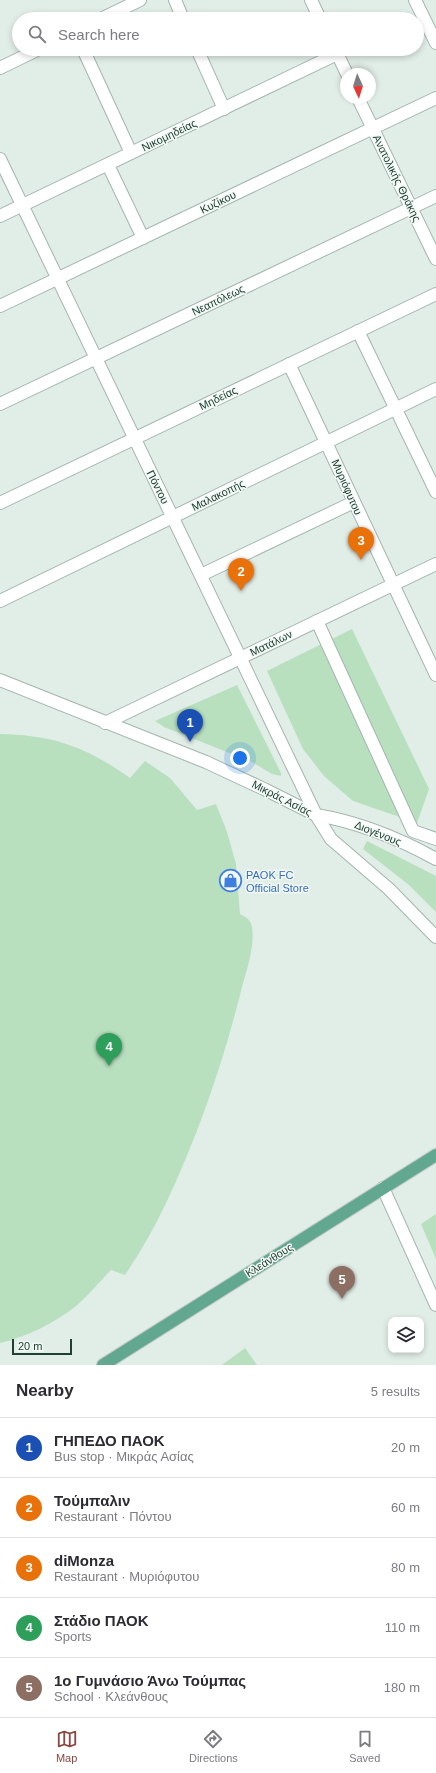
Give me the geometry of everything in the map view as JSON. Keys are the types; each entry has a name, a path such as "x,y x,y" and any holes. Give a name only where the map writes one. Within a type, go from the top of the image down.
{"main road":[{"name":"Κλεάνθους","path":"103,1365 436,1155"}],"street":[{"path":"115,12 140,0"},
{"path":"175,0 180,12"},
{"path":"311,0 317,12"},
{"path":"415,0 421,12"},
{"path":"424,18 436,43"},
{"path":"0,68 25,56"},
{"path":"86,56 131,153"},
{"path":"200,56 224,109"},
{"name":"Νικομηδείας","path":"0,216 224,109 328,56"},
{"path":"338,56 344,68"},
{"name":"Κυζίκου","path":"0,306 436,98"},
{"name":"Ανατολικής Θράκης","path":"361,104 436,259"},
{"name":"Πόντου","path":"0,159 316,816"},
{"path":"108,165 143,238"},
{"name":"Νεαπόλεως","path":"0,404 436,196"},
{"name":"Μηδείας","path":"0,503 436,294"},
{"path":"358,331 436,492"},
{"name":"Μυριόφυτου","path":"289,364 436,675"},
{"name":"Μαλακοπής","path":"0,600 436,389"},
{"path":"201,575 354,502"},
{"name":"Ματάλων","path":"105,722 436,564"},
{"path":"317,621 413,831 436,839"},
{"name":"Μικράς Ασίας","path":"0,680 239,777 316,816 331,839 389,889 436,937"},
{"name":"Διογένους","path":"316,816 357,824 412,847 436,859"},
{"path":"383,1188 436,1305"}],"green space":[{"path":"352,629 429,789 417,823 353,801 324,776 303,749 267,671"},
{"path":"237,685 281,773 281,776 272,774 252,762 164,727 155,721"},
{"path":"0,734 37,737 69,745 99,758 130,778 145,761 170,778 197,810 216,804 227,832 236,864 240,914 251,922 253,934 248,965 227,1042 210,1096 179,1175 153,1230 137,1257 125,1275 111,1270 81,1302 50,1324 30,1333 0,1343"},
{"path":"367,841 436,876 436,912 409,885 363,849"},
{"path":"436,1214 436,1259 421,1224"},
{"path":"245,1348 257,1365 222,1365"}],"place":[{"name":"diMonza","path":"361,560"},
{"name":"Τούμπαλιν","path":"241,591"},
{"name":"ΓΗΠΕΔΟ ΠΑΟΚ","path":"190,742"},
{"name":"PAOK FC Official Store","path":"230,881"},
{"name":"Στάδιο ΠΑΟΚ","path":"109,1066"},
{"name":"1ο Γυμνάσιο Άνω Τούμπας","path":"342,1299"}]}
